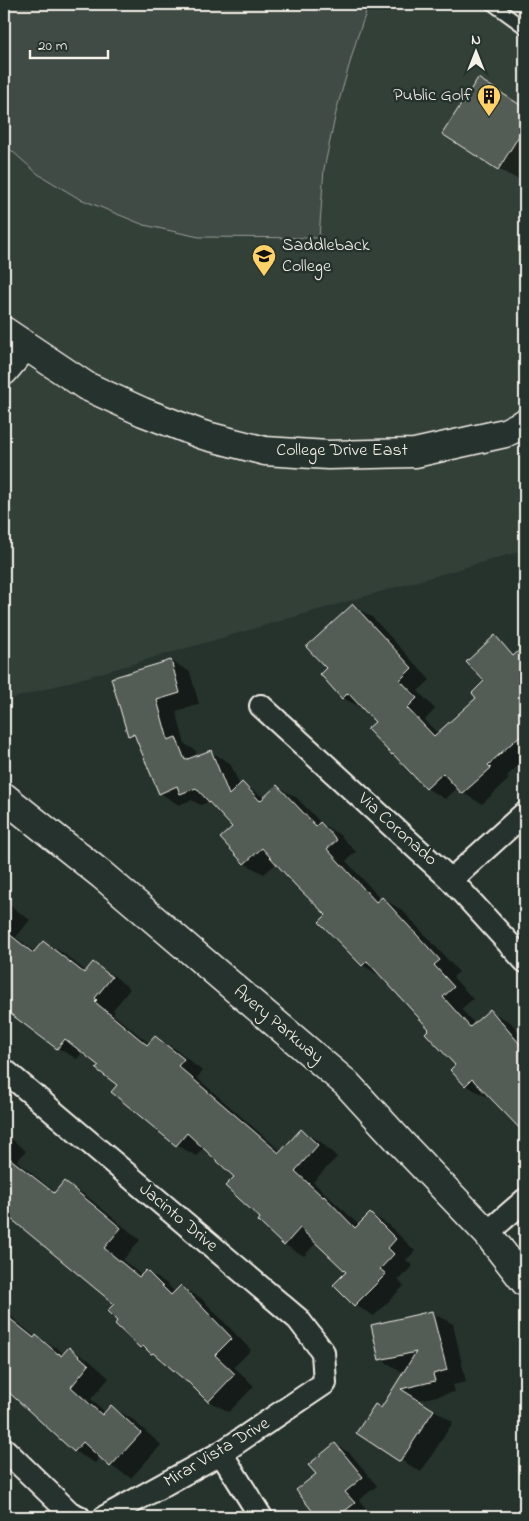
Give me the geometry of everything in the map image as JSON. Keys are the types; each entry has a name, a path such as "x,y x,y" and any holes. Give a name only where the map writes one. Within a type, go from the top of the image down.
{"street":[{"path":"4,371 14,339"},
{"name":"College Drive East","path":"14,339 86,386 143,412 203,435 265,451 328,455 414,452 504,433 525,423"},
{"name":"Via Coronado","path":"261,706 451,880 525,961"},
{"name":"Avery Parkway","path":"4,797 102,875 347,1084 487,1233 525,1282"},
{"path":"451,880 525,813"},
{"name":"Jacinto Drive","path":"4,1070 298,1319 323,1352 325,1383"},
{"path":"487,1233 525,1200"},
{"name":"Mirar Vista Drive","path":"105,1517 221,1453 325,1383"},
{"path":"4,1449 70,1513 79,1517"},
{"path":"221,1453 261,1517"}],"lane":[{"path":"492,4 525,28"}],"shaded area":[{"name":"Saddleback College","path":"4,4 525,4 525,550 4,701"},
{"path":"4,4 369,4 337,108 324,169 319,238 199,237 144,225 78,198 38,174 4,144"}],"building":[{"name":"Public Golf","path":"478,78 525,108 525,126 498,170 442,134"},
{"path":"353,604 412,668 400,680 417,698 407,708 434,736 476,698 472,693 484,681 466,662 495,635 513,656 525,645 525,731 488,765 491,768 462,794 443,773 426,789 367,729 375,722 348,693 342,699 320,674 326,668 306,647"},
{"path":"171,660 180,693 157,700 168,740 176,737 185,760 211,750 229,795 242,782 260,801 277,785 316,826 320,822 337,840 327,849 376,902 382,897 440,960 434,965 454,987 443,997 470,1027 490,1009 525,1050 525,1134 472,1079 465,1086 450,1070 455,1065 425,1033 429,1029 367,961 362,966 319,922 326,915 296,886 262,848 244,864 220,838 232,827 196,788 180,794 177,786 159,794 134,734 128,736 111,678"},
{"path":"4,930 33,953 43,941 84,973 93,962 112,977 95,998 97,1000 95,1002 147,1045 155,1036 184,1059 178,1066 279,1153 301,1129 318,1145 295,1171 324,1196 355,1228 370,1213 396,1239 388,1248 394,1254 380,1269 386,1274 354,1306 333,1285 346,1272 300,1228 284,1246 258,1221 260,1218 225,1186 234,1177 187,1133 176,1146 111,1092 117,1085 96,1069 99,1066 65,1039 57,1049 4,1009"},
{"path":"4,1154 54,1193 64,1181 121,1228 104,1248 139,1277 146,1270 171,1295 181,1285 232,1338 215,1355 235,1374 208,1402 188,1382 153,1353 151,1354 143,1346 140,1348 115,1324 117,1321 107,1311 114,1304 4,1213"},
{"path":"432,1311 447,1370 433,1374 435,1381 401,1389 434,1410 400,1462 356,1433 375,1404 381,1408 416,1352 379,1360 371,1325"},
{"path":"4,1314 34,1338 36,1335 61,1356 69,1347 89,1365 71,1387 102,1415 111,1405 141,1433 110,1467 83,1442 74,1452 4,1388"},
{"path":"335,1443 363,1477 345,1492 355,1503 337,1517 317,1517 296,1490 316,1474 308,1465"}],"place":[{"name":"Public Golf","path":"489,117"},
{"name":"Saddleback College","path":"264,277"}]}
